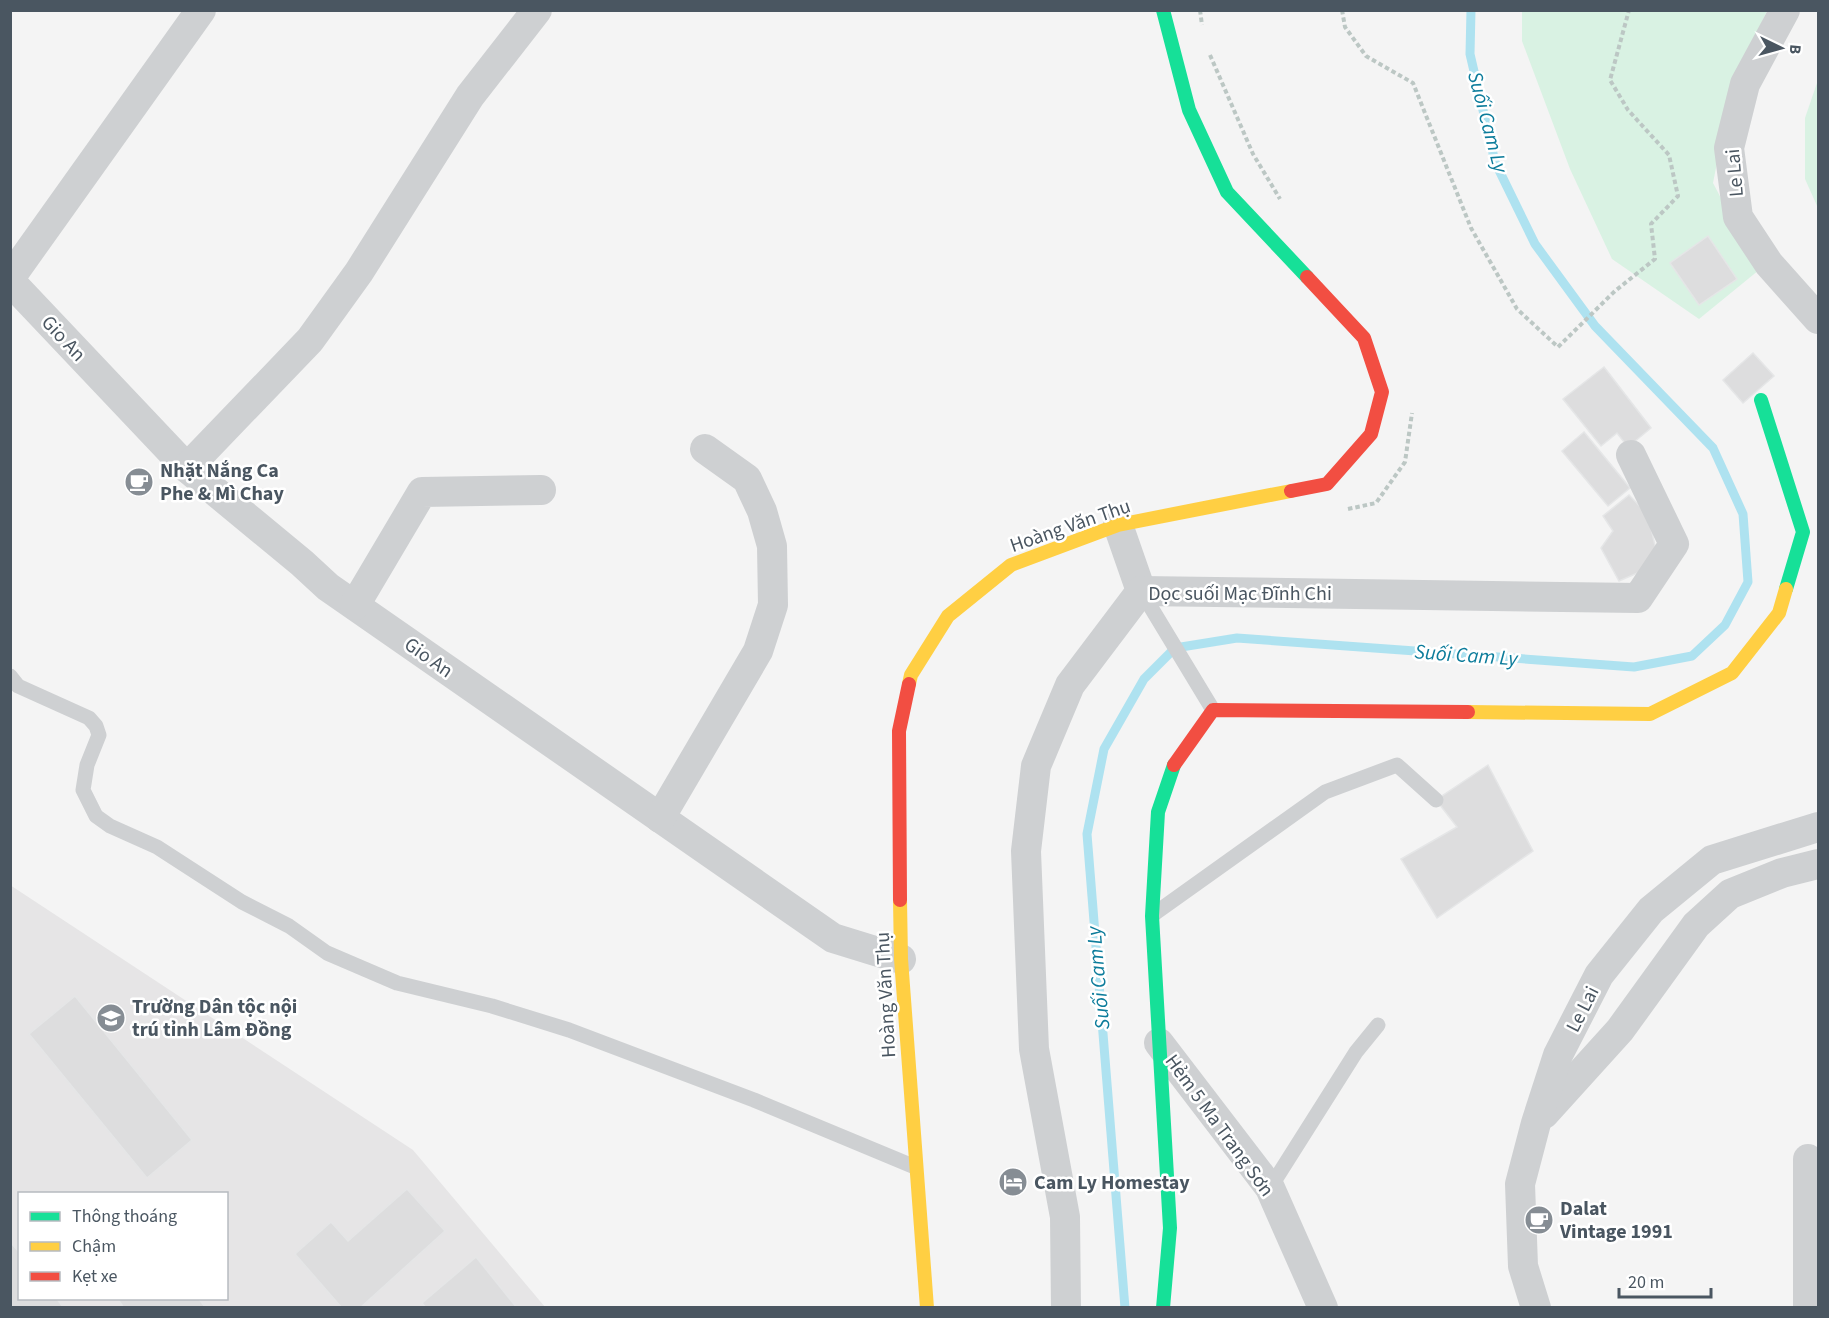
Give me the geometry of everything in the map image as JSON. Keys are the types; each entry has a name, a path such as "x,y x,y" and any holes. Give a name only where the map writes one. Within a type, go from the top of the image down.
{"main road":[{"name":"Hoàng Văn Thụ","path":"927,1308 901,959 899,731 911,675 948,616 1011,565 1118,525 1327,484 1371,434 1382,392 1364,338 1227,192 1189,110 1163,10"},
{"path":"1163,1308 1170,1228 1152,916 1158,812 1174,764 1213,710 1650,714 1732,673 1779,613 1803,532 1761,400"}],"street":[{"path":"10,280 201,10"},
{"path":"187,468 310,340 359,272 470,96 537,10"},
{"name":"Le Lai","path":"1785,10 1745,84 1730,148 1738,217 1769,264 1818,319"},
{"name":"Gio An","path":"10,280 187,468 328,587 833,938 901,959"},
{"path":"660,818 758,651 774,605 772,546 762,511 747,479 705,449"},
{"name":"Dọc suối Mạc Đĩnh Chi","path":"1066,1308 1065,1217 1034,1049 1026,851 1036,766 1070,685 1141,591 1638,598 1674,544 1630,455"},
{"path":"355,605 422,492 541,490"},
{"path":"1118,525 1141,591"},
{"name":"Le Lai","path":"1536,1308 1523,1266 1520,1184 1536,1123 1558,1055 1599,975 1651,910 1712,860 1818,827"},
{"path":"1536,1123 1620,1030 1696,924 1730,894 1782,873 1818,864"},
{"name":"Hẻm 5 Ma Trang Sơn","path":"1159,1043 1270,1188 1323,1308"},
{"path":"1808,1308 1813,1159"}],"lane":[{"path":"1141,591 1213,710"},
{"path":"10,676 18,686 89,718 96,726 99,735 87,765 83,790 96,816 110,826 157,847 242,902 289,926 327,953 397,983 492,1006 569,1030 754,1100 915,1167"},
{"path":"1152,916 1325,792 1396,765 1436,800"},
{"path":"1270,1188 1356,1052 1378,1025"}],"path":[{"path":"1200,10 1203,28"},
{"path":"1342,10 1345,27 1366,56 1413,83 1471,228 1517,309 1558,347 1615,291 1655,259 1651,224 1678,196 1669,155 1628,110 1610,80 1629,10"},
{"path":"1206,46 1253,154 1283,202"},
{"path":"1344,510 1376,503 1405,462 1413,408"}],"shaded area":[{"name":"Trường Dân tộc nội trú tỉnh Lâm Đồng","path":"10,885 413,1150 545,1307 11,1307"}],"green space":[{"path":"1522,11 1767,11 1733,82 1713,183 1759,270 1699,319 1612,259 1570,169 1522,41"},
{"path":"1818,80 1818,208 1805,179 1805,118"}],"building":[{"path":"1708,236 1737,279 1699,305 1670,263"},
{"path":"1753,353 1774,376 1743,403 1723,380"},
{"path":"1604,367 1651,428 1628,447 1617,433 1601,446 1563,399"},
{"path":"1584,432 1630,488 1608,506 1562,451"},
{"path":"1629,495 1648,515 1656,550 1640,572 1619,581 1601,548 1613,531 1603,516"},
{"path":"1488,765 1533,851 1437,918 1401,859 1457,827 1436,800"},
{"path":"75,996 192,1140 147,1178 29,1034"},
{"path":"407,1189 445,1231 360,1308 342,1308 295,1254 331,1222 348,1241"},
{"path":"10,1242 18,1251 18,1300 58,1300 64,1308 10,1308"},
{"path":"476,1257 517,1308 426,1308 422,1303"},
{"path":"118,1300 200,1300 206,1308 124,1308"}],"waterway":[{"name":"Suối Cam Ly","path":"1125,1308 1087,834 1104,749 1144,679 1175,648 1237,638 1634,667 1692,656 1725,625 1748,582 1743,514 1713,448 1595,326 1535,244 1495,162 1470,54 1471,10"}],"traffic: fast":[{"path":"1163,10 1189,110 1227,192 1307,277"},
{"path":"1761,400 1803,532 1786,589"},
{"path":"1163,1308 1170,1228 1152,916 1158,812 1174,765"}],"traffic: slow":[{"path":"909,684 911,675 948,616 1011,565 1118,525 1291,491"},
{"path":"1468,712 1650,714 1732,673 1779,613 1786,589"},
{"path":"900,900 901,959 927,1308"}],"traffic: jam":[{"path":"1291,491 1327,484 1371,434 1382,392 1364,338 1307,277"},
{"path":"900,900 899,731 909,684"},
{"path":"1174,765 1213,710 1468,712"}],"place":[{"name":"Nhặt Nắng Ca Phe & Mì Chay","path":"139,482"},
{"name":"Trường Dân tộc nội trú tỉnh Lâm Đồng","path":"111,1018"},
{"name":"Cam Ly Homestay","path":"1013,1182"},
{"name":"Dalat Vintage 1991","path":"1539,1220"}]}
